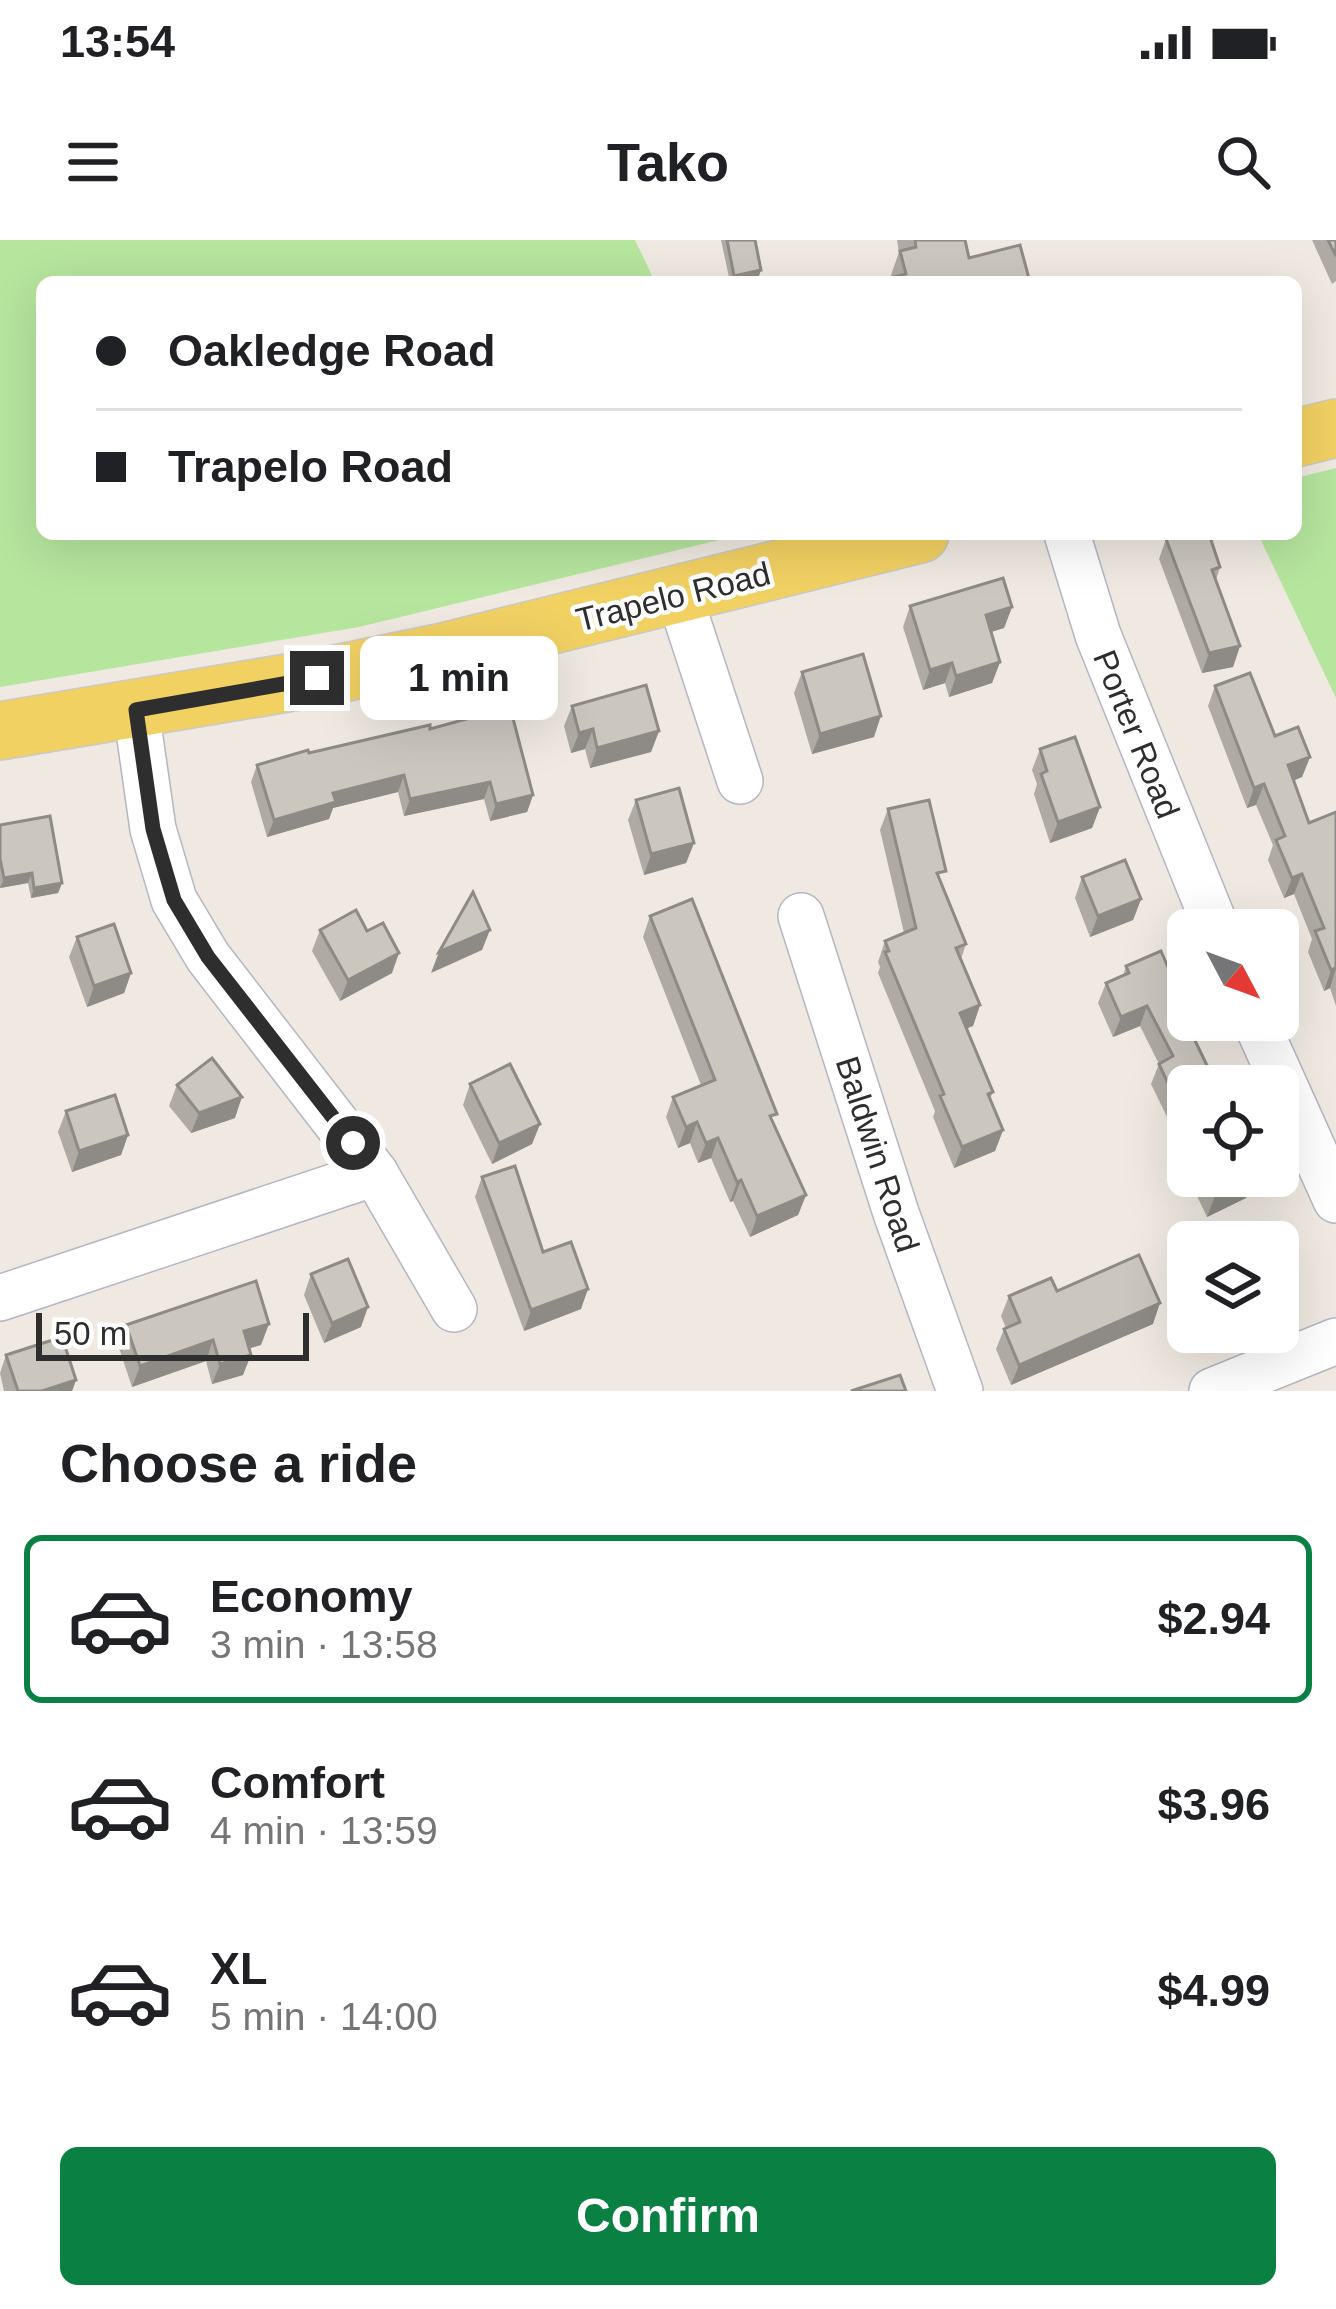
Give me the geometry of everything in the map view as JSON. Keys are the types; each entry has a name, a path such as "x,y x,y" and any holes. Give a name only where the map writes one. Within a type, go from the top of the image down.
{"main road":[{"path":"1302,436 1336,428"},
{"name":"Trapelo Road","path":"0,731 439,653 896,540"}],"street":[{"name":"Porter Road","path":"1069,540 1098,635 1209,909"},
{"path":"679,595 740,781"},
{"path":"136,710 153,829 174,900 208,957 375,1172 454,1310"},
{"name":"Baldwin Road","path":"801,916 896,1213 960,1391"},
{"path":"1264,1041 1336,1200"},
{"path":"0,1298 375,1172"},
{"path":"1212,1391 1336,1341"}],"green space":[{"path":"0,240 635,240 652,276 36,276 36,540 719,540 359,627 0,687"},
{"path":"1336,468 1336,698 1261,540 1302,540 1302,476"}],"building":[{"path":"727,240 755,240 761,270 734,276"},
{"path":"915,240 965,240 969,258 1020,245 1028,276 898,276 906,274 900,251 916,247"},
{"path":"1166,540 1211,540 1220,567 1212,570 1240,646 1209,653"},
{"path":"1003,578 1012,607 986,615 1000,662 956,676 952,663 930,670 910,606"},
{"path":"863,654 881,716 820,734 802,672"},
{"path":"1250,673 1275,736 1298,727 1310,757 1288,765 1309,823 1336,812 1336,968 1331,970 1315,931 1324,928 1302,874 1292,878 1276,840 1285,836 1264,784 1254,788 1215,686"},
{"path":"646,685 659,731 597,748 593,729 579,733 572,706"},
{"path":"510,707 533,795 496,804 490,782 410,799 404,775 333,793 336,802 274,820 257,765"},
{"path":"1075,737 1100,807 1058,822 1041,774 1047,771 1040,749"},
{"path":"679,788 694,843 651,854 636,800"},
{"path":"929,800 946,871 937,873 966,944 956,948 980,1005 960,1013 993,1092 988,1094 1003,1130 962,1147 885,952 889,951 885,941 916,928 888,809"},
{"path":"50,816 62,883 34,888 32,873 4,878 0,825"},
{"path":"1125,860 1141,899 1098,916 1082,877"},
{"path":"473,892 490,930 439,952"},
{"path":"692,899 777,1114 770,1116 806,1195 757,1216 718,1138 706,1143 697,1122 686,1127 673,1097 715,1080 650,916"},
{"path":"356,910 367,931 383,923 399,953 348,980 320,930"},
{"path":"114,924 131,973 94,986 77,937"},
{"path":"1161,951 1167,965 1167,1041 1195,1041 1207,1065 1167,1065 1167,1081 1159,1064 1173,1056 1147,1006 1121,1017 1106,983 1129,973 1126,966"},
{"path":"212,1058 242,1097 199,1113 177,1085"},
{"path":"510,1064 540,1124 499,1143 470,1084"},
{"path":"115,1095 128,1135 79,1151 66,1111"},
{"path":"515,1166 543,1252 571,1242 588,1289 531,1310 482,1177"},
{"path":"1139,1255 1160,1303 1019,1365 1004,1329 1020,1322 1009,1296 1051,1278 1057,1291"},
{"path":"348,1259 368,1307 332,1323 311,1274"},
{"path":"256,1281 269,1324 244,1331 251,1355 220,1364 213,1340 140,1366 126,1325"},
{"path":"62,1337 76,1380 42,1391 18,1391 6,1355"},
{"path":"900,1375 906,1391 851,1391"}],"route":[{"path":"317,678 136,710 153,829 174,900 208,957 353,1143"}]}
